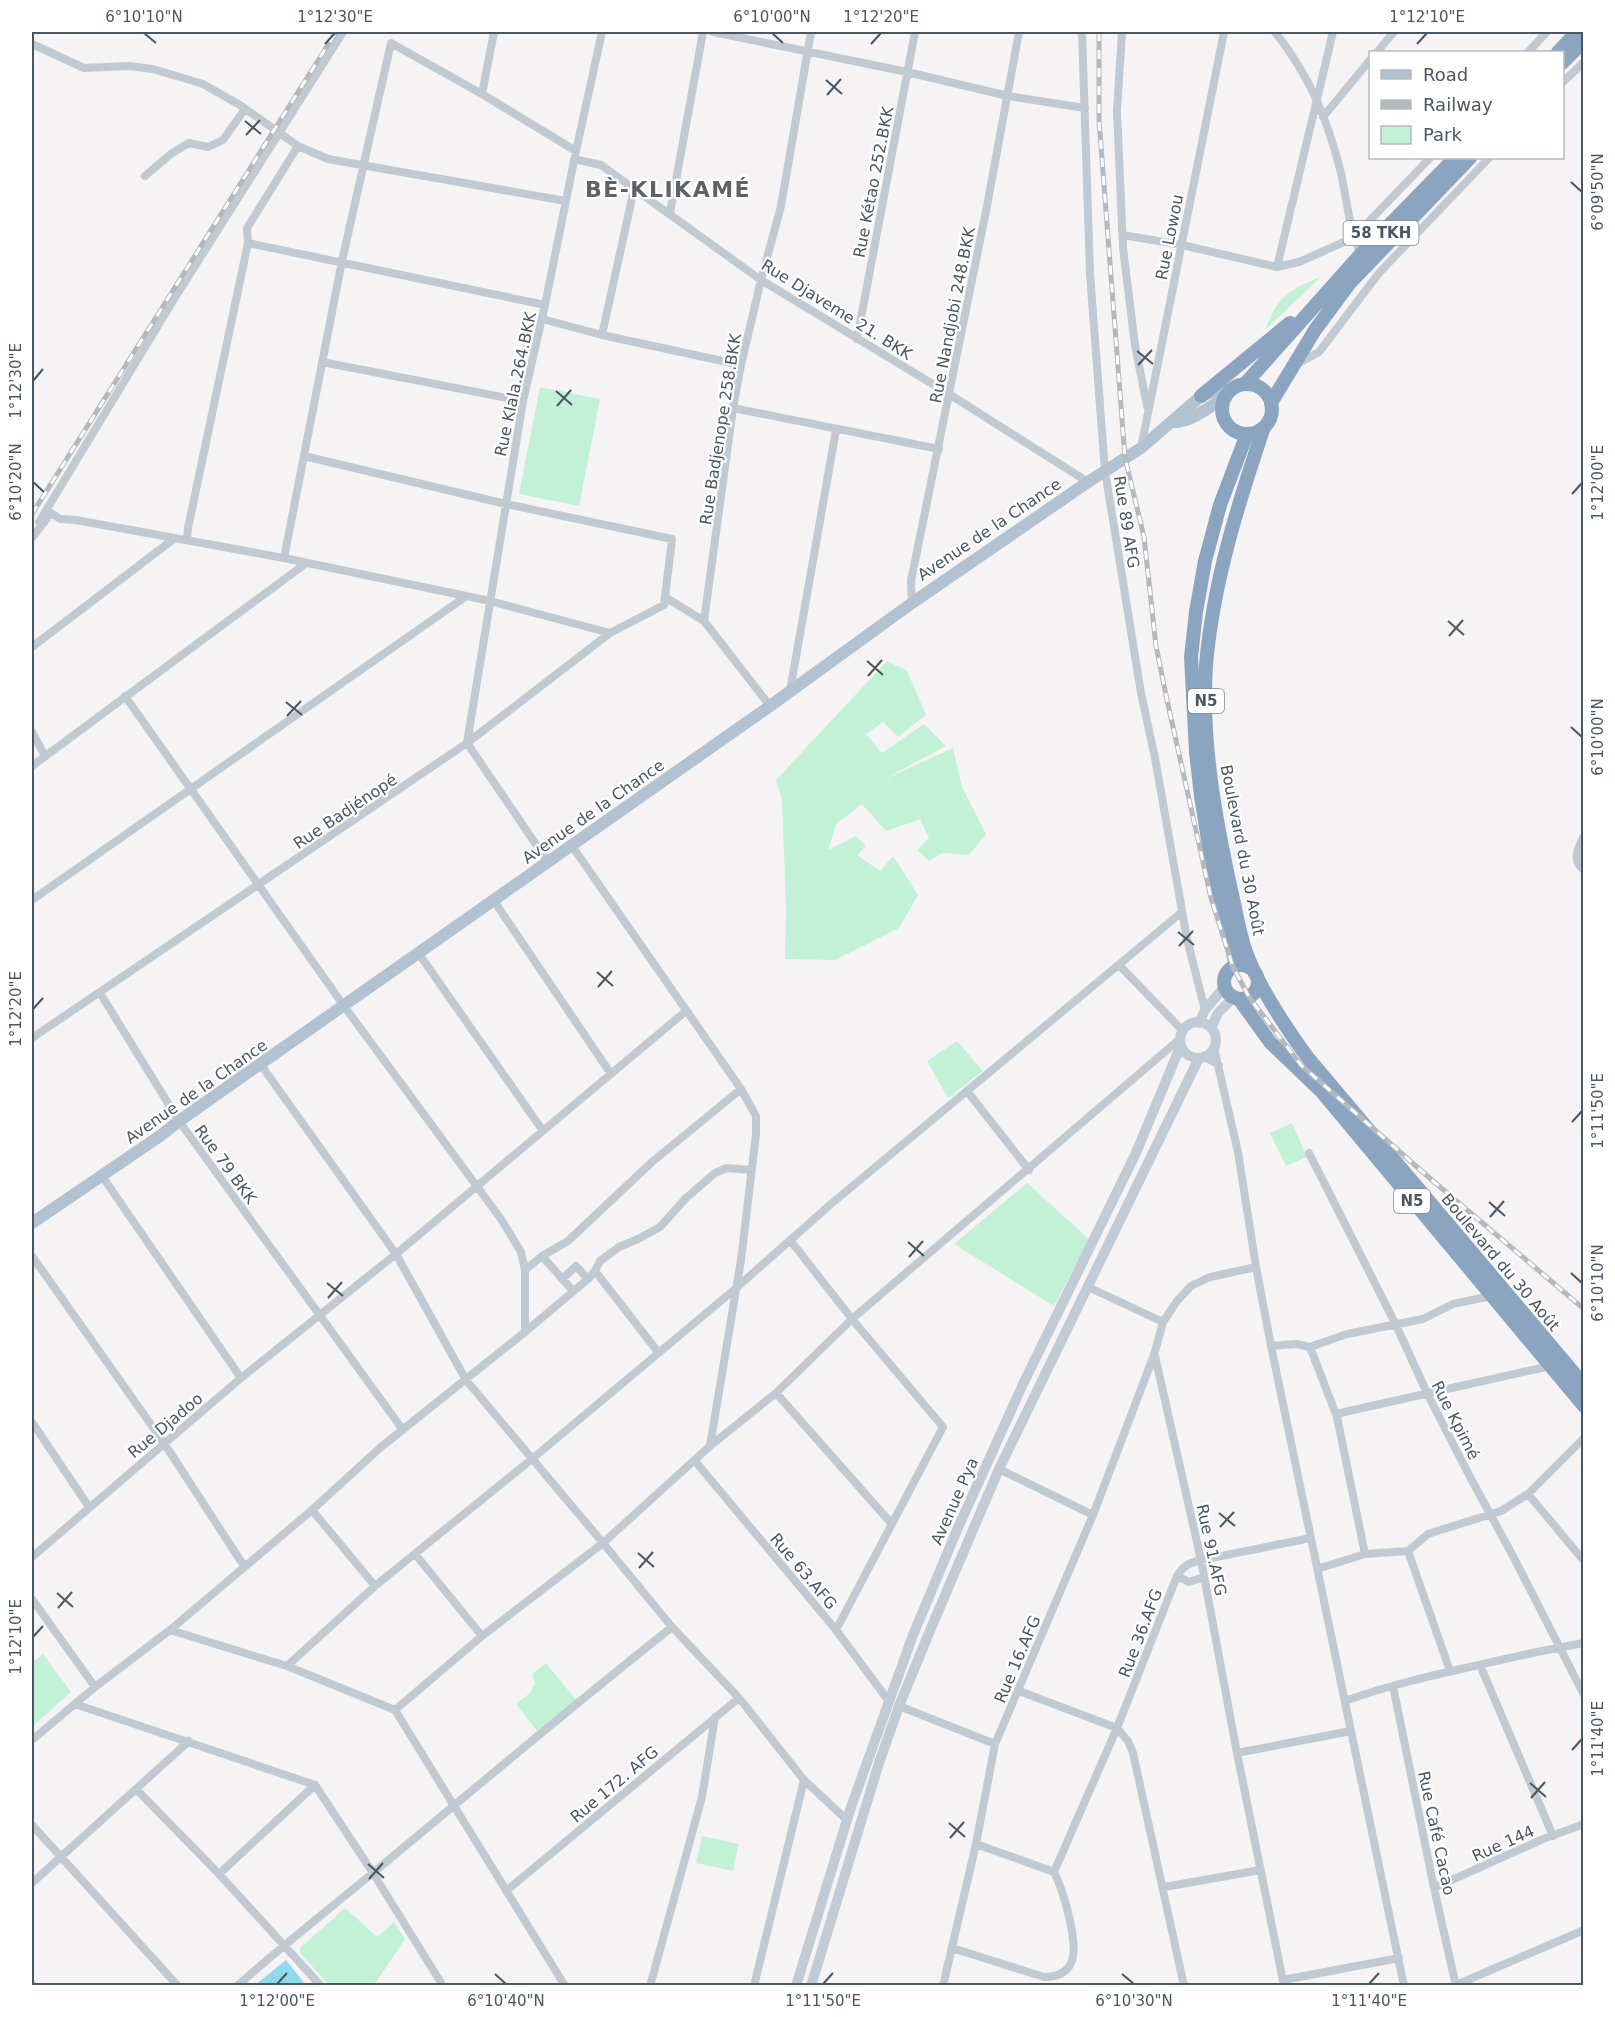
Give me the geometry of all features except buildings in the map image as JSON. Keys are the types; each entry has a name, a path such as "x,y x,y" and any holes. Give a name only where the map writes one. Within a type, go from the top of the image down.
{"highway":[{"path":"1559,51 1577,32"},
{"path":"1564,62 1584,41"},
{"name":"58 TKH","path":"1295,366 1315,330 1368,256 1454,159"},
{"name":"58 TKH","path":"1310,311 1469,159"},
{"path":"1245,384 1310,311"},
{"path":"1201,396 1292,322 1310,311"},
{"path":"1271,403 1262,389 1245,384 1237,386 1227,394 1222,415 1232,428 1247,434 1264,427 1269,420 1271,403 1295,366"},
{"name":"Boulevard du 30 Août","path":"1264,427 1231,529 1216,594 1206,665 1209,762 1224,859 1246,952 1288,1031 1308,1058 1584,1385"},
{"name":"Boulevard du 30 Août","path":"1236,965 1212,866 1201,796 1196,752 1191,657 1205,561 1220,505 1247,434"},
{"path":"1236,965 1249,967 1257,976 1256,991 1249,997 1237,998 1225,986 1228,970 1236,965"},
{"name":"Boulevard du 30 Août","path":"1237,998 1270,1042 1322,1092 1584,1406"}],"main road":[{"name":"Avenue de la Chance","path":"32,1223 419,954 912,603 1141,448 1201,396 1217,390 1227,394"},
{"name":"Avenue de la Chance","path":"1171,422 1180,422 1201,412 1227,394"},
{"path":"1199,1023 1205,1010 1225,986"},
{"path":"1211,1028 1218,1013 1237,998"},
{"path":"1199,1023 1211,1028 1216,1040 1214,1048 1202,1058 1187,1054 1182,1038 1191,1024 1199,1023"},
{"name":"Avenue Pya","path":"796,1986 847,1820 888,1700 957,1530 1023,1384 1135,1155 1182,1038"},
{"name":"Avenue Pya","path":"811,1986 859,1824 899,1706 999,1469 1202,1058"},
{"path":"888,1700 899,1706"},
{"path":"847,1820 859,1824"}],"street":[{"path":"32,536 176,296 343,32"},
{"path":"482,94 494,32"},
{"name":"Rue Klala.264.BKK","path":"467,743 523,401 546,305 602,32"},
{"path":"670,213 703,32"},
{"path":"713,32 907,72 1008,96 1084,108"},
{"name":"Rue Badjenope 258.BKK","path":"704,621 741,365 781,206 811,32"},
{"name":"Rue Kétao 252.BKK","path":"858,339 915,32"},
{"name":"Rue Nandjobi 248.BKK","path":"912,603 911,581 939,449 1019,32"},
{"name":"Rue 89 AFG","path":"1082,32 1090,274 1105,471 1141,693 1182,912 1205,1010"},
{"path":"1122,32 1117,111 1123,234 1135,345 1148,412"},
{"name":"Rue Lowou","path":"1141,448 1224,32"},
{"path":"1275,32 1302,69 1317,98 1341,173 1353,238 1379,273"},
{"path":"1278,267 1333,32"},
{"path":"1378,51 1394,32"},
{"path":"1529,51 1547,32"},
{"name":"Rue Djaveme 21. BKK","path":"362,165 391,43 482,94 575,155 601,165 761,280 949,394 1088,482"},
{"path":"32,44 84,68 129,66 153,69 203,84 245,109 298,146 328,159 566,201"},
{"path":"1323,117 1369,62"},
{"path":"1564,82 1584,62"},
{"path":"145,176 172,153 189,143 208,147 223,140 245,109"},
{"path":"188,540 188,528 248,243 247,228 298,146"},
{"path":"1123,234 1278,267 1299,262 1353,238 1429,159"},
{"path":"1295,366 1319,352 1379,273 1488,159"},
{"path":"284,558 362,165"},
{"path":"602,335 634,189"},
{"path":"248,243 546,305"},
{"path":"542,319 602,335 741,365"},
{"path":"322,362 523,401"},
{"path":"734,408 939,449"},
{"path":"790,692 836,430"},
{"path":"304,456 506,504 672,539 665,597 704,621 770,706"},
{"path":"32,536 51,513 60,519 284,558 490,601 610,633"},
{"path":"32,647 175,538"},
{"path":"32,766 305,564"},
{"path":"32,900 465,597"},
{"name":"Rue Badjénopé","path":"32,1038 467,743 610,633 664,604 665,597"},
{"path":"125,696 344,1006 501,1219 521,1252 525,1270 525,1332"},
{"path":"32,732 45,756"},
{"path":"467,743 548,862"},
{"path":"1584,836 1578,847 1576,860 1578,866 1584,870"},
{"path":"572,846 741,1089 756,1116 741,1260 710,1446"},
{"path":"494,901 611,1074"},
{"path":"287,1666 375,1586 532,1459 1182,912"},
{"path":"419,954 543,1131"},
{"path":"395,1710 482,1636 603,1543 710,1446 776,1393 852,1319 1182,1038 1119,965"},
{"name":"Rue 79 BKK","path":"99,993 179,1121 318,1316 403,1430"},
{"name":"Rue Djadoo","path":"32,1557 164,1443 396,1254 686,1011"},
{"path":"1214,1048 1238,1152 1271,1346 1404,1986"},
{"path":"1202,1058 1219,1065"},
{"path":"261,1065 396,1254 466,1380 672,1627 739,1698 804,1780 847,1820"},
{"path":"525,1270 542,1256 568,1241 652,1162 741,1089"},
{"path":"967,1091 1029,1170"},
{"name":"Rue Kpimé","path":"1309,1154 1395,1323 1428,1395 1584,1695"},
{"path":"32,1740 95,1687 170,1630 403,1430 588,1279 600,1261 619,1247 660,1227 686,1198 716,1173 727,1168 752,1170"},
{"path":"102,1176 242,1378"},
{"path":"790,1240 852,1319 943,1427 836,1630"},
{"path":"32,1256 164,1443 244,1566"},
{"path":"542,1256 573,1291"},
{"path":"562,1279 576,1266 588,1279"},
{"name":"Rue 16.AFG","path":"943,1986 976,1844 995,1744 1093,1515 1154,1355 1163,1322 1177,1301 1191,1286 1210,1277 1256,1267"},
{"path":"595,1271 658,1352"},
{"path":"1088,1287 1163,1322"},
{"path":"1271,1346 1296,1344 1310,1347 1347,1334 1423,1319 1453,1304 1491,1296"},
{"path":"1310,1347 1337,1417 1365,1554"},
{"name":"Rue 91.AFG","path":"1154,1355 1201,1560 1237,1753 1284,1983"},
{"path":"1337,1417 1340,1413 1550,1366"},
{"path":"776,1393 891,1523"},
{"path":"32,1422 89,1507"},
{"path":"1317,1569 1365,1554 1408,1551 1428,1534 1512,1506 1528,1494 1584,1438"},
{"name":"Rue 63.AFG","path":"695,1461 836,1630 888,1700"},
{"path":"999,1469 1093,1515"},
{"path":"1528,1494 1584,1561"},
{"path":"312,1510 375,1586"},
{"path":"1201,1560 1311,1538"},
{"path":"1408,1551 1450,1671"},
{"path":"415,1554 482,1636"},
{"name":"Rue 36.AFG","path":"1054,1872 1117,1728 1177,1576 1187,1564 1201,1560"},
{"path":"1177,1576 1189,1582 1204,1577"},
{"path":"32,1599 95,1687"},
{"path":"237,1986 284,1944 373,1873 567,1710 672,1627"},
{"path":"170,1630 287,1666 395,1710 565,1986"},
{"path":"1345,1701 1450,1671 1584,1643"},
{"path":"1480,1665 1553,1836"},
{"name":"Rue Café Cacao","path":"1393,1686 1456,1985"},
{"path":"1019,1691 1117,1728 1128,1741 1133,1753 1164,1887 1184,1986"},
{"name":"Rue 172. AFG","path":"506,1892 739,1698"},
{"path":"75,1704 315,1785 443,1986"},
{"path":"899,1706 995,1744"},
{"path":"650,1986 702,1797 715,1718"},
{"path":"1237,1753 1352,1731"},
{"path":"32,1882 189,1741"},
{"path":"754,1986 804,1780"},
{"path":"219,1874 315,1785"},
{"path":"136,1789 219,1874 321,1986"},
{"name":"Rue 144","path":"1434,1888 1584,1824"},
{"path":"32,1825 178,1986"},
{"path":"952,1948 1044,1977 1060,1974 1071,1962 1074,1954 1071,1927 1062,1889 1054,1872 976,1844"},
{"path":"1164,1887 1261,1870"},
{"path":"1456,1985 1584,1930"},
{"path":"1284,1983 1399,1958"}],"green space":[{"path":"1321,277 1265,330 1275,309 1286,296 1300,286"},
{"path":"540,387 600,399 579,506 519,494"},
{"path":"887,661 907,671 926,715 898,737 883,722 866,734 882,753 924,724 946,746 883,780 953,748 962,787 986,834 969,855 942,853 929,861 917,850 929,838 920,819 886,831 862,804 836,824 828,850 856,836 866,846 857,855 880,871 893,856 918,895 899,928 835,960 785,959 786,907 782,800 776,780"},
{"path":"957,1041 983,1071 948,1098 927,1061"},
{"path":"1292,1123 1307,1157 1286,1166 1270,1133"},
{"path":"1027,1183 1089,1239 1054,1306 954,1244"},
{"path":"43,1654 71,1692 32,1727 32,1663"},
{"path":"546,1663 577,1701 537,1731 516,1704 530,1693 535,1683 532,1674"},
{"path":"702,1836 739,1844 733,1871 696,1863"},
{"path":"345,1908 377,1937 394,1922 405,1939 374,1985 329,1985 300,1953 300,1948"}],"water":[{"path":"286,1960 306,1985 255,1985"}],"railway":[{"path":"32,514 336,32"},
{"path":"1099,32 1099,120 1125,458 1144,537 1156,646 1167,700 1211,898 1233,967 1249,997 1301,1065 1584,1309"}],"district":[{"name":"BÈ-KLIKAMÉ","path":"668,189"}]}
